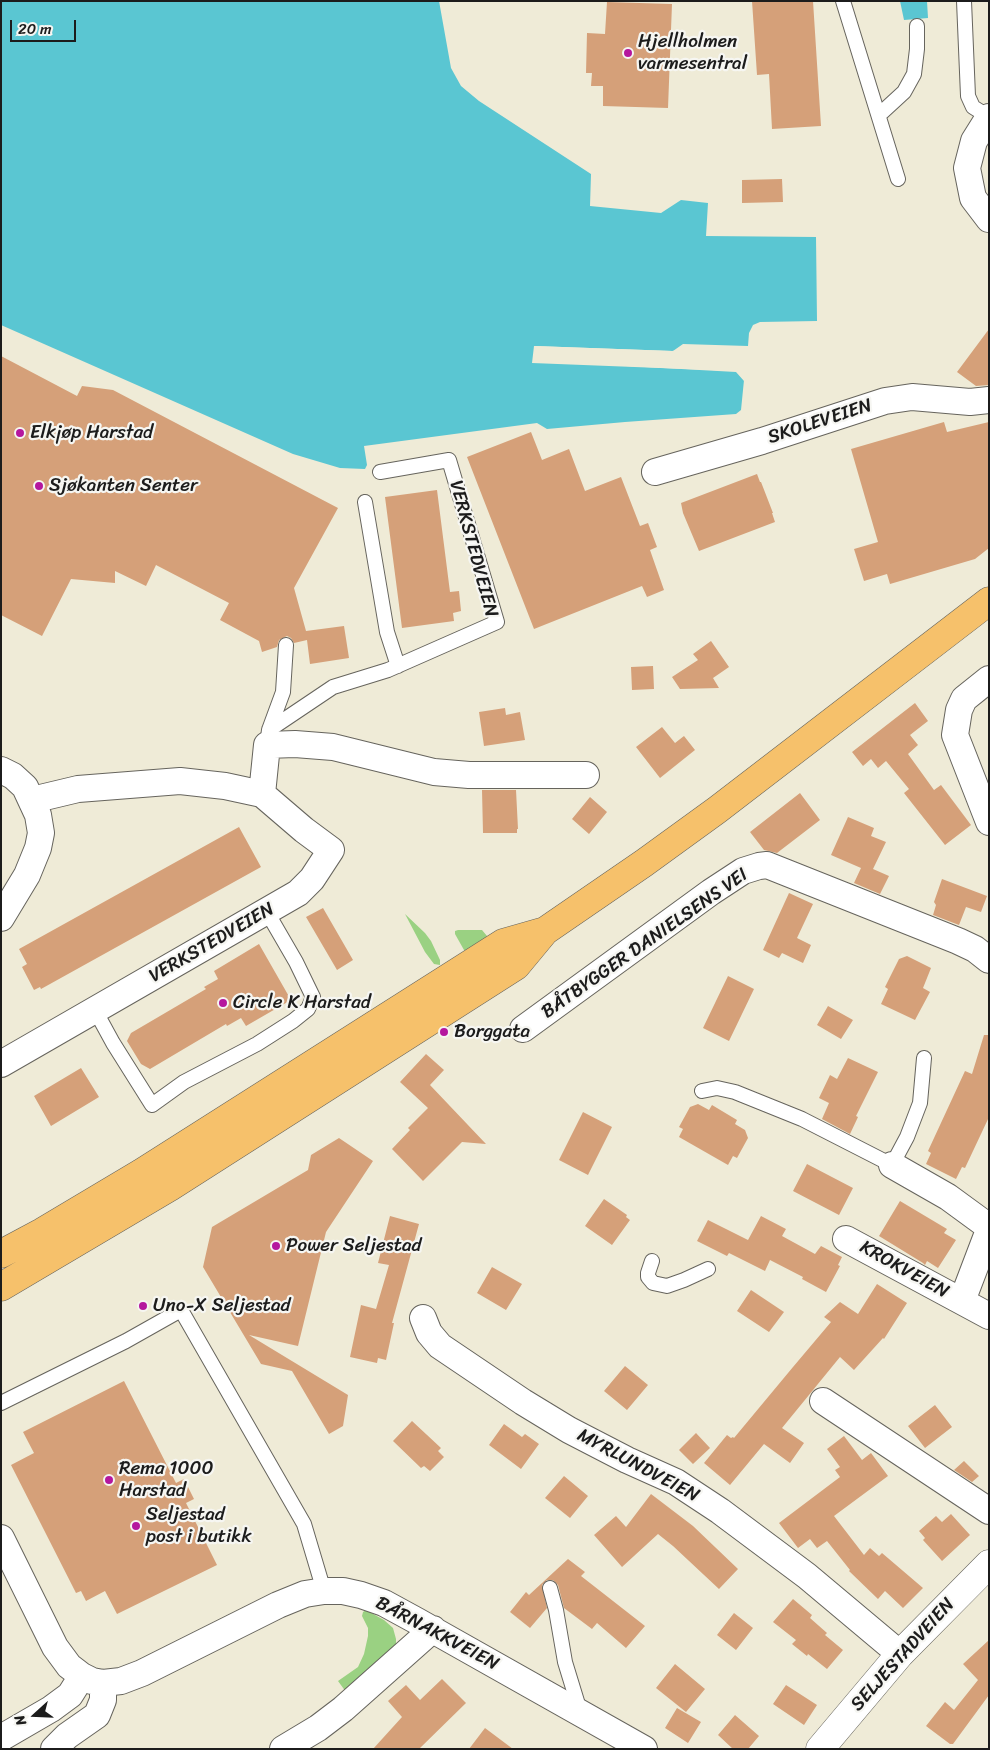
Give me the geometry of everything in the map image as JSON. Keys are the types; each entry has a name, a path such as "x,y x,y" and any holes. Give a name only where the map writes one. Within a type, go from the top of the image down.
{"highway":[{"path":"1,1287 170,1187 516,966 545,931 717,810 989,601"},
{"path":"1,1254 141,1173 503,942 545,931"}],"street":[{"path":"989,117 974,140 968,168 973,198 989,219"},
{"name":"SKOLEVEIEN","path":"655,472 780,435 885,401 912,397 970,402 989,400"},
{"path":"989,679 964,699 959,710 955,735 989,822"},
{"path":"262,794 268,737 295,744 333,747 358,752 434,772 469,775 586,775"},
{"path":"1,770 12,776 25,788 38,815 41,833 38,848 27,875 2,916"},
{"name":"VERKSTEDVEIEN","path":"1,1064 298,893 312,879 331,850 262,794 225,786 180,780 78,789 32,800"},
{"name":"BÅTBYGGER DANIELSENS VEI","path":"523,1029 711,892 743,871 759,866 767,865 958,941 975,949 989,960"},
{"name":"KROKVEIEN","path":"892,1165 948,1197 989,1228 962,1301"},
{"name":"KROKVEIEN","path":"846,1239 989,1316"},
{"name":"MYRLUNDVEIEN","path":"423,1318 429,1333 440,1346 523,1402 569,1430 627,1460 676,1482 720,1511 807,1576 900,1654"},
{"path":"823,1401 989,1511"},
{"path":"1,1538 55,1647 69,1666 92,1680 103,1700 97,1715 67,1736 54,1749"},
{"name":"SELJESTADVEIEN","path":"820,1749 900,1654 989,1564"},
{"name":"BÅRNAKKVEIEN","path":"92,1680 121,1681 142,1673 278,1605 305,1594 343,1591 384,1603 644,1749"},
{"path":"283,1749 318,1728 343,1709 433,1629"},
{"path":"1,1738 51,1710 92,1680"}],"lane":[{"path":"843,1 898,179"},
{"path":"964,1 968,96 972,107 989,117"},
{"path":"879,115 904,92 914,74 918,49 917,26"},
{"name":"VERKSTEDVEIEN","path":"268,737 333,687 388,670 497,622 449,460 380,472"},
{"path":"365,502 387,632 398,666"},
{"path":"268,737 283,692 286,645"},
{"path":"96,1010 113,1043 152,1104 184,1082 257,1044 308,1009 313,997 296,962 266,912"},
{"path":"702,1092 717,1088 735,1092 802,1119 892,1165 907,1137 920,1103 924,1058"},
{"path":"652,1261 648,1277 653,1283 667,1286 708,1269"},
{"path":"1,1403 126,1341 181,1310 304,1524 324,1591"},
{"path":"550,1588 556,1610 565,1662 580,1712"}],"green space":[{"path":"405,914 431,941 440,960 440,965 434,964 425,952"},
{"path":"482,930 487,936 486,939 466,951 455,934 455,931"},
{"path":"366,1610 384,1620 393,1628 396,1648 346,1692 338,1681 358,1667 364,1654 368,1628 362,1616"}],"water":[{"path":"1,1 439,1 451,68 461,86 479,101 591,174 590,206 661,213 681,200 708,203 706,236 816,237 817,321 760,322 753,325 749,333 748,346 683,344 673,351 534,346 532,363 737,371 744,380 741,410 736,414 547,429 537,423 364,446 367,465 365,469 340,468 293,454 1,325"},
{"path":"900,1 927,1 928,18 904,20"}],"pier":[{"path":"535,346 679,350 673,353 536,349 535,358"},
{"path":"535,361 737,368 744,376 744,381 736,372"}],"building":[{"path":"752,1 813,1 821,126 772,129 769,74 757,75"},
{"name":"Hjellholmen varmesentral","path":"607,2 672,4 668,108 603,106 603,86 591,86 592,73 586,73 587,33 605,34"},
{"path":"782,179 783,202 742,203 742,180"},
{"path":"989,329 989,385 976,386 957,372"},
{"path":"1,356 77,396 82,386 113,390 338,508 294,588 306,631 344,626 349,658 310,664 307,640 294,643 287,636 279,640 277,647 262,652 259,641 220,620 229,603 156,565 146,586 115,571 115,583 71,579 42,636 1,615"},
{"path":"944,422 947,432 989,422 989,548 975,559 890,584 887,574 864,581 854,549 878,542 851,449"},
{"path":"531,432 542,460 569,449 585,491 621,477 640,526 648,523 657,547 650,550 664,590 647,597 642,586 534,629 467,457"},
{"path":"757,474 775,522 699,551 683,513 681,503"},
{"path":"437,490 450,592 459,591 461,611 453,613 454,621 402,628 385,497"},
{"path":"711,641 729,667 713,678 719,688 680,689 672,677 698,660 693,654"},
{"path":"653,666 654,689 632,690 631,667"},
{"path":"915,703 928,721 910,735 918,745 908,754 934,790 941,785 971,825 945,845 904,793 909,789 886,761 878,768 871,759 863,766 852,752"},
{"path":"505,708 506,715 520,712 525,740 484,746 479,712"},
{"path":"662,727 675,743 684,736 695,750 660,778 636,747"},
{"path":"482,790 516,790 517,833 483,833"},
{"path":"800,793 820,820 777,853 764,850 750,832"},
{"path":"590,797 607,812 589,834 572,819"},
{"path":"848,817 874,828 871,836 886,842 873,869 889,876 880,894 854,883 861,868 831,855"},
{"path":"239,827 261,867 41,989 40,987 34,990 22,967 27,964 19,949"},
{"path":"942,879 987,896 981,912 966,907 959,925 933,915 936,905 934,902"},
{"path":"789,893 813,904 797,938 811,945 803,963 782,953 779,958 763,950"},
{"path":"323,908 353,960 337,970 306,917"},
{"path":"259,944 291,1000 246,1026 241,1018 227,1026 226,1024 150,1069 141,1064 127,1041 131,1033 206,989 204,987 218,979 214,971"},
{"path":"907,956 931,968 923,988 930,992 915,1020 881,1004 888,989 885,987 899,959"},
{"path":"728,976 754,989 729,1041 703,1028"},
{"path":"828,1006 853,1020 841,1039 817,1025"},
{"path":"984,1035 989,1035 989,1117 965,1168 962,1167 956,1179 926,1164 931,1153 928,1151 965,1071 972,1074"},
{"path":"426,1054 444,1070 430,1085 486,1144 462,1142 423,1181 392,1149 410,1130 408,1128 428,1108 400,1082"},
{"path":"848,1058 878,1072 856,1116 858,1117 850,1134 822,1119 829,1103 819,1098 830,1075 837,1079"},
{"path":"81,1068 99,1097 51,1126 34,1096"},
{"path":"698,1104 709,1110 712,1105 737,1120 735,1124 745,1130 748,1138 737,1158 733,1156 728,1165 679,1137 683,1129 679,1127 690,1107"},
{"path":"583,1112 612,1127 588,1175 559,1160"},
{"path":"339,1138 373,1161 326,1232 298,1346 249,1335 348,1395 343,1426 329,1434 292,1371 261,1364 203,1267 212,1227 308,1170 311,1155"},
{"path":"807,1164 853,1188 839,1215 793,1191"},
{"path":"604,1199 627,1215 626,1217 630,1220 612,1245 585,1226"},
{"path":"900,1201 947,1229 944,1233 956,1240 938,1268 927,1261 925,1265 879,1236"},
{"path":"390,1216 419,1224 392,1323 394,1323 386,1360 378,1358 377,1363 350,1357 361,1305 376,1309 389,1265 378,1263"},
{"path":"761,1216 786,1229 782,1236 815,1254 821,1246 842,1257 838,1265 840,1266 826,1292 802,1279 803,1277 770,1260 765,1271 729,1253 727,1256 697,1241 708,1220 748,1240"},
{"path":"492,1267 522,1284 506,1310 477,1293"},
{"path":"877,1284 907,1303 884,1339 854,1370 840,1357 782,1428 804,1443 790,1463 764,1444 730,1485 704,1463 727,1435 734,1438 831,1322 824,1317 840,1302 858,1314"},
{"path":"751,1290 784,1312 769,1332 737,1311"},
{"path":"625,1366 648,1385 627,1410 604,1391"},
{"path":"124,1381 176,1483 184,1479 194,1499 186,1503 217,1565 117,1614 105,1591 86,1601 81,1591 76,1593 11,1465 34,1453 23,1432"},
{"path":"935,1405 952,1427 925,1448 908,1426"},
{"path":"412,1421 441,1448 438,1451 444,1457 430,1471 424,1466 421,1468 393,1441"},
{"path":"504,1424 522,1437 525,1434 539,1444 521,1469 489,1445"},
{"path":"696,1433 710,1448 693,1464 679,1450"},
{"path":"844,1436 862,1460 871,1453 888,1476 834,1516 864,1555 870,1548 879,1556 882,1553 923,1588 903,1608 885,1591 878,1599 849,1571 827,1541 817,1548 810,1539 798,1548 779,1523 840,1477 835,1470 840,1467 827,1449"},
{"path":"964,1461 979,1476 972,1482 954,1470"},
{"path":"564,1476 588,1496 570,1518 545,1498"},
{"path":"651,1494 693,1526 738,1569 719,1589 658,1534 622,1567 594,1535 616,1516 626,1527"},
{"path":"951,1514 970,1535 942,1561 923,1540 925,1538 919,1531 936,1516 942,1522"},
{"path":"568,1559 585,1572 581,1576 645,1626 626,1648 597,1623 592,1629 564,1608 558,1585 553,1580 547,1580 542,1585 547,1608 530,1628 510,1612 526,1592 529,1595"},
{"path":"793,1599 812,1615 810,1618 827,1633 825,1635 843,1650 827,1669 792,1644 796,1640 773,1622"},
{"path":"734,1613 753,1628 736,1650 717,1635"},
{"path":"989,1640 989,1695 953,1744 950,1744 926,1726 945,1702 954,1710 978,1680 963,1664"},
{"path":"675,1664 705,1689 686,1712 656,1688"},
{"path":"442,1679 466,1703 419,1749 373,1749 402,1717 388,1701 406,1685 420,1700"},
{"path":"786,1685 817,1705 804,1725 773,1704"},
{"path":"677,1708 701,1722 688,1743 665,1728"},
{"path":"735,1715 759,1736 748,1749 733,1749 718,1735"},
{"path":"485,1728 513,1749 469,1749"}],"place":[{"name":"Hjellholmen varmesentral","path":"628,53"},
{"name":"Elkjøp Harstad","path":"20,433"},
{"name":"Sjøkanten Senter","path":"39,486"},
{"name":"Circle K Harstad","path":"223,1003"},
{"name":"Borggata","path":"444,1032"},
{"name":"Power Seljestad","path":"276,1246"},
{"name":"Uno-X Seljestad","path":"143,1306"},
{"name":"Rema 1000 Harstad","path":"109,1480"},
{"name":"Seljestad post i butikk","path":"136,1526"}]}
